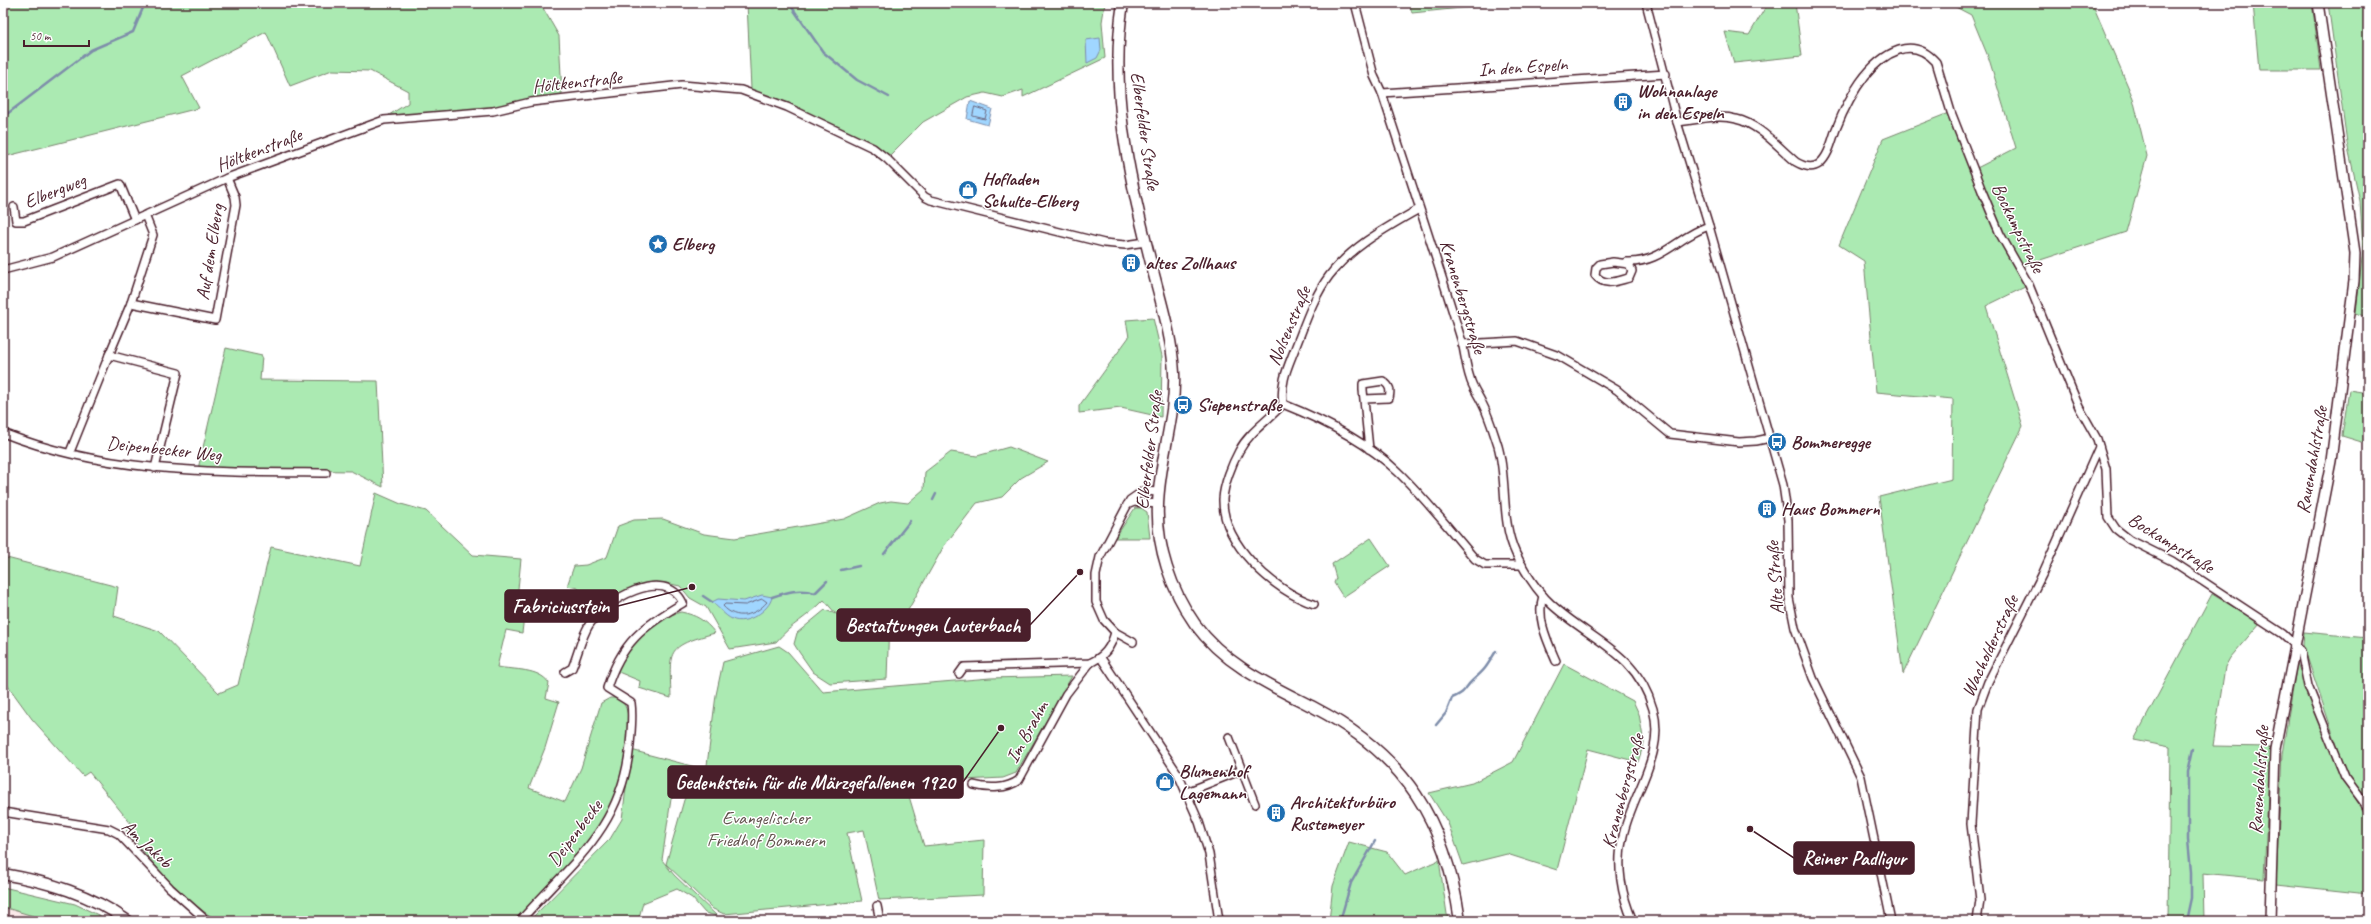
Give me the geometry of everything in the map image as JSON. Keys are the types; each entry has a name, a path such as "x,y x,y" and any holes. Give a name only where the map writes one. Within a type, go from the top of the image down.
{"main road":[{"name":"Elberfelder Straße","path":"1123,3 1119,40 1120,104 1132,181 1167,327 1174,374 1173,404 1158,504 1163,554 1180,599 1197,626 1214,647 1245,672 1336,720 1370,743 1392,764 1419,799 1437,830 1453,876 1460,921"},
{"path":"3,874 42,882 74,892 102,904 128,921"}],"street":[{"name":"Kranenbergstraße","path":"1356,3 1374,76 1382,93 1462,344 1469,377 1483,403 1499,450 1508,526 1513,546 1522,565 1543,596 1564,614 1623,658 1638,675 1653,709 1656,738 1652,755 1626,824 1620,854 1623,889 1633,921"},
{"name":"Alte Straße","path":"1646,3 1666,74 1677,122 1709,226 1783,486 1788,520 1789,598 1795,628 1813,678 1861,777 1891,921"},
{"name":"Rauendahlstraße","path":"2270,921 2275,749 2294,644 2331,461 2355,253 2318,3"},
{"name":"Bockampstraße","path":"1677,122 1718,117 1736,119 1750,124 1802,166 1818,165 1825,157 1839,122 1872,67 1890,53 1905,48 1924,50 1936,62 1951,112 2000,234 2029,285 2079,407 2097,439 2106,469 2108,517 2116,529 2130,540 2172,561 2266,622 2294,644"},
{"name":"In den Espeln","path":"1382,93 1666,74"},
{"name":"Höltkenstraße","path":"3,270 53,257 227,178 392,118 493,111 531,102 697,85 750,92 853,138 881,155 931,200 1104,243 1125,245 1146,242"},
{"name":"Auf dem Elberg","path":"131,303 216,320 236,205 235,197 227,178"},
{"name":"Elbergweg","path":"14,207 14,219 17,222 24,221 120,184 135,220"},
{"name":"Nolsenstraße","path":"1283,404 1280,388 1306,321 1328,277 1343,260 1372,236 1419,209"},
{"path":"70,452 131,303 153,235 145,215"},
{"path":"1626,262 1632,271 1629,278 1602,282 1595,275 1596,268 1600,264 1626,262 1642,262 1650,260 1685,236 1709,226"},
{"path":"1462,344 1517,341 1558,356 1617,390 1670,434 1739,442 1770,438"},
{"path":"109,355 178,372 155,468"},
{"path":"1364,399 1369,449"},
{"path":"1314,604 1299,599 1272,581 1246,556 1231,531 1224,508 1224,491 1239,451 1246,441 1283,404 1312,416 1369,449 1398,472 1475,559 1485,565 1522,565"},
{"name":"Deipenbecker Weg","path":"3,433 27,442 110,462 155,468 192,471 326,473"},
{"name":"Wacholderstraße","path":"1977,921 1980,900 1971,824 1978,709 1988,682 2042,575 2099,447"},
{"path":"1133,642 1115,632 1104,620 1096,602 1096,575 1104,548 1127,505 1134,496 1143,491 1159,492"},
{"path":"1127,505 1134,502 1158,504"},
{"name":"Deipenbecke","path":"520,921 588,847 608,819 619,798 626,773 632,714 631,703 607,688 612,672 634,637 653,620 682,603 678,594 670,588 660,586 637,590 608,604 589,624 572,668 565,672"},
{"path":"1543,596 1540,607 1544,634 1556,661"},
{"path":"959,674 964,667 1090,663 1101,658 1107,652 1115,632"},
{"path":"2294,644 2301,651 2308,686 2345,777 2368,808"},
{"path":"1101,658 1178,774 1187,792 1209,854 1220,921"},
{"name":"Im Brahm","path":"974,785 988,788 999,787 1019,780 1066,694 1090,663"},
{"path":"1229,737 1255,804"},
{"path":"1187,792 1242,770"},
{"name":"Am Jakob","path":"3,812 109,829 118,834 170,888 207,921"},
{"path":"877,906 880,921"}],"shaded area":[{"path":"3,907 50,921 3,921"}],"green space":[{"path":"3,3 540,3 559,36 562,95 492,110 389,115 408,103 408,91 370,71 332,70 290,86 266,32 182,76 199,108 3,157"},
{"path":"747,3 1105,3 1102,22 1105,58 1023,97 1023,90 1003,97 985,93 967,97 923,122 889,156 869,144 751,89"},
{"path":"1409,3 1511,3 1412,13"},
{"path":"1768,3 1795,3 1802,56 1734,63 1725,32 1749,35"},
{"path":"1948,3 2092,3 2133,98 2147,156 2126,232 2019,267 2029,285 1986,306 2023,426 1903,674 1879,497 1952,479 1953,399 1876,392 1864,261 1839,245 1883,139 1951,112 1973,170 2016,148 1989,59 1971,15"},
{"path":"2253,3 2312,3 2321,70 2259,70"},
{"path":"2328,3 2368,3 2368,317 2356,313 2363,249 2360,201 2347,143"},
{"path":"1153,318 1162,356 1161,417 1121,408 1079,413 1079,406 1129,337 1126,320"},
{"path":"226,348 262,356 260,380 378,381 383,487 351,471 198,469"},
{"path":"2349,390 2368,393 2368,444 2342,436"},
{"path":"1009,447 1048,462 1021,478 1002,497 977,503 944,546 902,621 889,620 887,679 830,683 813,672 794,644 797,633 825,610 836,614 824,600 776,642 730,649 706,607 690,598 680,586 654,582 635,586 612,597 585,626 585,604 578,588 567,586 574,566 586,565 607,557 618,526 634,520 663,519 704,534 735,538 844,519 880,503 891,501 908,503 924,489 925,472 951,452 977,456"},
{"path":"2368,491 2368,562 2362,560"},
{"path":"376,493 401,504 426,511 473,555 521,559 518,589 526,600 522,633 506,630 497,667 526,670 545,678 549,683 546,698 559,702 545,748 529,788 565,802 581,768 601,703 610,698 620,698 624,703 628,714 629,730 624,771 615,797 604,820 589,841 516,921 218,921 192,902 157,868 126,831 132,825 89,772 83,776 32,719 3,679 3,557 118,587 114,616 159,631 219,693 238,685 271,547 360,566"},
{"path":"1135,508 1141,508 1147,512 1150,538 1115,538"},
{"path":"1371,538 1390,566 1343,597 1334,583 1336,578 1332,564"},
{"path":"2212,594 2260,623 2230,658 2225,667 2213,746 2270,747 2264,879 2203,873 2204,921 2168,921 2170,747 2134,740"},
{"path":"681,612 700,619 715,633 686,642 678,647 671,660 671,698 639,688 640,681 616,671 627,651 650,626 670,615"},
{"path":"2304,632 2368,638 2368,805 2348,778 2303,645"},
{"name":"Evangelischer Friedhof Bommern","path":"779,646 788,652 823,692 990,678 1072,676 1016,773 1003,778 905,783 924,846 984,840 983,895 879,900 864,830 847,833 862,901 724,914 713,909 666,864 684,800 691,786 706,773 716,695 723,662"},
{"path":"2297,663 2336,767 2368,819 2368,894 2276,884 2282,754"},
{"path":"1564,664 1633,701 1639,714 1644,743 1638,762 1588,749 1557,870 1507,854 1463,865 1448,823 1429,793 1472,783 1513,762"},
{"path":"631,750 703,769 676,792 671,799 662,860 674,875 717,916 705,913 692,898 677,889 643,903 638,921 529,921 610,839 622,819"},
{"path":"1349,842 1387,852 1405,875 1439,860 1448,921 1329,921 1333,886"},
{"path":"3,887 75,904 111,921 50,921 3,907"}],"water":[{"path":"1100,38 1101,50 1097,58 1087,63 1086,40"},
{"path":"970,101 992,109 988,125 967,119"},
{"path":"762,595 772,597 767,607 762,612 750,619 738,621 729,618 712,602 718,599 744,601"}],"waterway":[{"path":"3,115 7,114 91,50 133,32 145,3"},
{"path":"789,3 823,52 857,80 889,97"},
{"path":"933,500 936,494"},
{"path":"884,554 910,521"},
{"path":"841,570 859,566"},
{"path":"772,597 788,592 798,591 815,593 827,581"},
{"path":"703,596 712,602"},
{"path":"1436,725 1446,713 1452,698 1463,692 1484,670 1496,651"},
{"path":"2186,921 2191,898 2191,872 2188,840 2188,772 2193,749"},
{"path":"1340,921 1351,883 1375,841"}],"railway":[{"path":"3,916 21,921"}],"place":[{"name":"Wohnanlage in den Espeln","path":"1623,102"},
{"name":"Hofladen Schulte-Elberg","path":"968,190"},
{"name":"Elberg","path":"658,244"},
{"name":"altes Zollhaus","path":"1131,263"},
{"name":"Siepenstraße","path":"1183,405"},
{"name":"Bommeregge","path":"1777,442"},
{"name":"Haus Bommern","path":"1767,509"},
{"name":"Bestattungen Lauterbach","path":"1080,572"},
{"name":"Fabriciusstein","path":"692,587"},
{"name":"Gedenkstein für die Märzgefallenen 1920","path":"1001,728"},
{"name":"Blumenhof Lagemann","path":"1165,782"},
{"name":"Architekturbüro Rustemeyer","path":"1276,813"},
{"name":"Reiner Padligur","path":"1750,829"}]}
